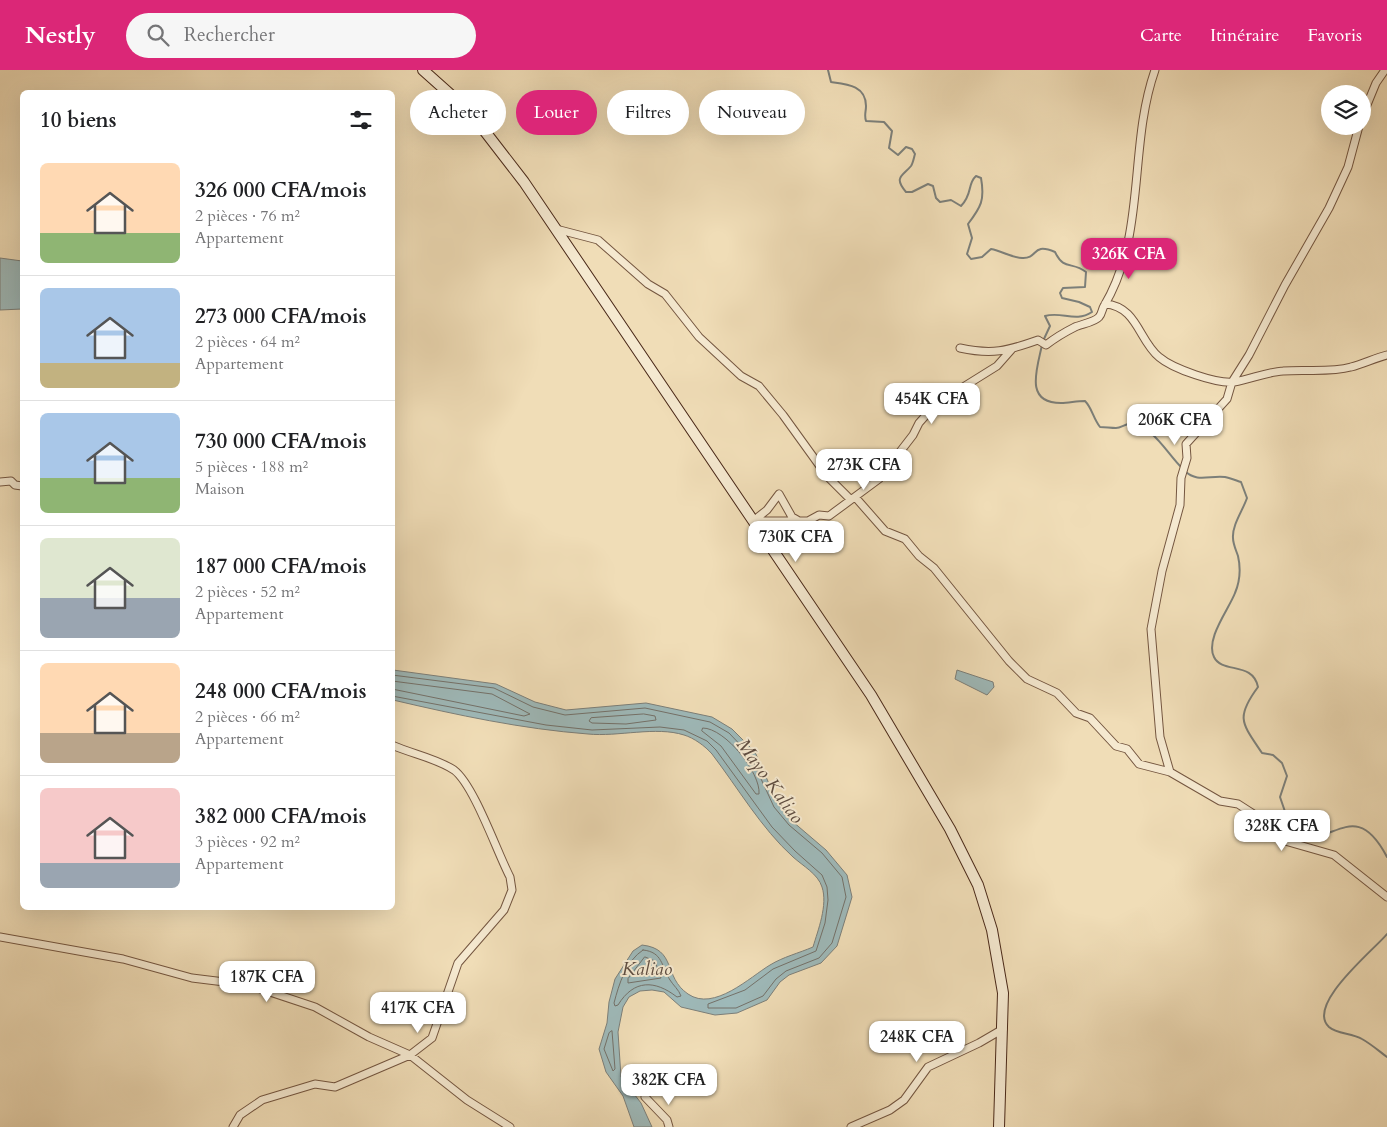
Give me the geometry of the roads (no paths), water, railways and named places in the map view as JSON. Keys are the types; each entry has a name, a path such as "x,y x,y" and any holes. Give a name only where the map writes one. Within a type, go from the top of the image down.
{"main road":[{"path":"423,70 470,112 524,182 871,695 950,829 978,885 992,930 1003,994 999,1127"}],"street":[{"path":"960,348 983,353 1012,349 1038,340 1046,345 1057,336 1099,317 1120,274 1126,252 1136,202 1142,135 1150,85 1156,70"},
{"path":"1371,96 1376,83 1385,70"},
{"path":"1170,772 1160,737 1151,629 1180,505 1181,478 1188,458 1186,444 1227,399 1232,382 1249,355 1285,285 1329,208 1348,167 1357,135"},
{"path":"556,229 598,240 648,284 665,294 699,337 741,376 758,386 783,415 828,476 850,498 856,498 885,531 905,539 919,556 934,568 1009,662 1027,679 1056,693 1076,713 1090,718 1116,746 1127,749 1139,764 1170,772 1220,801 1238,804 1266,822 1285,841 1334,856 1387,897"},
{"path":"1105,304 1113,305 1130,314 1151,350 1161,359 1185,370 1232,382 1280,371 1350,368 1387,355"},
{"path":"753,521 800,522 808,521 819,514 829,516 850,498 879,479 913,435 919,423 936,404 997,366 1012,349"},
{"path":"0,482 11,481 15,485 20,486"},
{"path":"753,521 767,510 780,494 792,517 800,522"},
{"path":"233,1127 240,1115 262,1100 315,1084 335,1087 410,1055 432,1038 458,963 504,910 512,890 510,876 472,794 456,772 444,764 395,746"},
{"path":"0,937 122,959 192,978 249,985 315,1007 369,1037 410,1055 467,1100 510,1127"},
{"path":"851,1127 890,1110 904,1100 928,1067 980,1043 1003,1029"},
{"path":"646,1097 668,1120 670,1127"}],"water":[{"path":"0,258 20,261 20,309 0,310"},
{"name":"Kaliao","path":"395,670 496,684 535,702 566,710 646,703 712,717 732,729 755,752 778,804 792,821 826,850 847,875 852,897 837,946 821,963 789,975 780,982 767,1000 737,1013 715,1015 681,1007 664,992 652,990 640,991 629,997 623,1007 618,1032 621,1077 641,1103 652,1127 634,1127 623,1096 606,1072 599,1049 607,1023 609,1002 615,979 633,951 642,945 660,952 665,958 675,980 688,994 698,998 709,999 720,996 731,991 775,962 813,947 820,925 824,902 824,894 820,882 814,874 781,846 712,754 692,738 673,732 661,731 600,735 563,732 490,721 395,700"},
{"path":"957,670 993,682 994,687 987,695 955,679"}],"waterway":[{"path":"828,70 831,82 854,87 863,94 866,106 866,121 884,122 892,131 889,148 898,155 906,147 912,149 915,154 911,166 902,175 900,180 906,192 912,192 928,184 933,186 936,198 940,202 951,200 961,206 965,202 973,179 976,176 981,178 981,203 968,224 972,238 967,254 971,259 982,257 991,249 1022,258 1027,258 1038,250 1047,249 1055,252 1058,258 1065,264 1086,272 1085,287 1063,288 1060,293 1062,298 1090,307 1092,312 1080,317 1045,316 1050,326 1043,341"},
{"path":"1042,345 1036,374 1037,391 1042,397 1049,401 1061,403 1085,401 1100,427 1118,428 1128,424 1144,428 1158,440 1182,468"},
{"path":"1185,471 1199,478 1225,477 1241,482 1247,498 1233,533 1240,566 1238,584 1215,633 1212,650 1218,662 1244,671 1255,679 1258,687 1246,706 1244,720 1246,727 1262,753 1273,755 1282,763 1287,776 1280,797 1293,835 1307,838 1353,826 1364,829 1375,839 1387,857"},
{"path":"1387,934 1357,964 1334,992 1326,1005 1324,1017 1332,1029 1362,1039 1387,1057"}],"water label":[{"name":"Mayo Kaliao","path":"770,781"}]}
